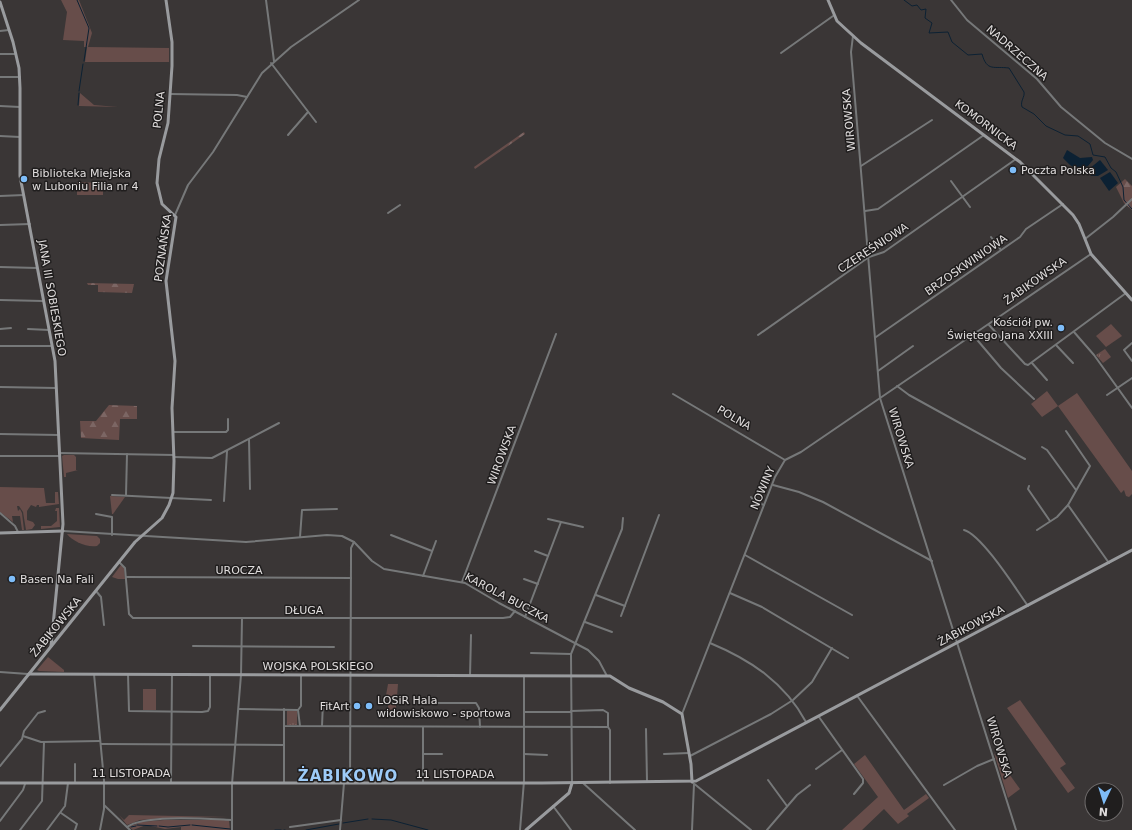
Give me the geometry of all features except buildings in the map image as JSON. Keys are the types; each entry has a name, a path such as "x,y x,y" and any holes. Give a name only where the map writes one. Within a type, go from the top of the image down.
{"street":[{"name":"POLNA","path":"166,0 172,48 170,94 168,124 159,159 157,183 161,202 175,215"},
{"path":"266,0 274,61"},
{"name":"POZNAŃSKA","path":"141,536 163,516 172,496 174,456 172,406 174,358 166,281 175,215 188,185 212,153 258,79 271,63 298,41 359,0"},
{"name":"KOMORNICKA","path":"828,0 833,16 839,24 1016,159 1063,204 1077,220 1091,254 1132,300"},
{"name":"NADRZECZNA","path":"950,0 967,20 1037,79 1061,107 1105,143 1132,159"},
{"name":"JANA III SOBIESKIEGO","path":"0,2 16,54 20,77 20,170 53,346 63,531 53,635 50,648"},
{"path":"781,54 833,16"},
{"path":"0,31 9,30"},
{"name":"WIROWSKA","path":"853,36 851,52 880,398 1016,830"},
{"path":"0,54 16,54"},
{"path":"271,63 316,122"},
{"path":"0,77 20,77"},
{"path":"170,94 237,95 247,97"},
{"path":"0,106 20,107"},
{"path":"288,135 308,112"},
{"path":"861,166 932,120"},
{"path":"865,211 878,209 984,135"},
{"path":"0,136 20,137"},
{"name":"CZEREŚNIOWA","path":"758,335 869,257 884,252 1016,159"},
{"path":"951,181 970,207"},
{"path":"0,196 24,195"},
{"path":"1085,239 1113,217 1132,199"},
{"name":"BRZOSKWINIOWA","path":"876,337 1001,250 1063,204"},
{"path":"388,213 400,205"},
{"path":"0,225 30,224"},
{"path":"991,237 1001,250"},
{"name":"ŻABIKOWSKA","path":"956,348 1091,254"},
{"path":"0,268 38,268"},
{"path":"989,324 1025,364 1028,365 1126,293"},
{"path":"0,300 44,301"},
{"path":"0,329 11,328"},
{"path":"28,329 50,330"},
{"path":"1074,332 1092,353 1132,408"},
{"name":"WIROWSKA","path":"462,582 556,334"},
{"path":"973,335 1001,368 1034,399"},
{"path":"1132,343 1124,350 1132,361"},
{"path":"1056,345 1072,364"},
{"path":"0,346 53,346"},
{"path":"878,371 913,346"},
{"name":"NOWINY","path":"682,714 772,484 785,460 801,452 897,386 956,348"},
{"path":"1032,363 1047,380"},
{"path":"1107,395 1132,378"},
{"path":"897,386 1025,459"},
{"path":"0,387 56,388"},
{"name":"POLNA","path":"674,395 785,460"},
{"path":"173,432 226,432 228,430 228,419"},
{"path":"0,456 127,454 210,458 227,451 279,423"},
{"path":"1037,530 1068,505 1090,464 1066,431"},
{"path":"0,434 58,435"},
{"path":"249,439 250,489"},
{"path":"1042,447 1047,450 1076,490"},
{"path":"224,501 227,451"},
{"path":"126,495 127,454"},
{"path":"772,484 802,493 823,502 932,561"},
{"path":"1029,486 1028,489 1050,521"},
{"path":"112,495 172,496 211,500"},
{"path":"750,497 754,501 764,505"},
{"path":"1068,505 1109,563"},
{"path":"300,537 302,510 338,509"},
{"path":"0,513 15,526 18,532"},
{"path":"96,514 112,517 112,535"},
{"path":"621,616 659,515"},
{"path":"526,830 570,792 572,783 572,654 622,529 623,518"},
{"path":"548,519 583,527"},
{"path":"525,617 562,522"},
{"path":"150,529 150,534 154,536"},
{"path":"964,530 973,533 995,560 1028,606"},
{"path":"0,533 63,531"},
{"name":"KAROLA BUCZKA","path":"63,531 246,542 340,535 354,542 372,561 384,569 462,582 525,617 577,643 596,656 607,675"},
{"path":"391,535 432,551"},
{"name":"ŻABIKOWSKA","path":"0,710 141,536"},
{"path":"423,576 436,541"},
{"path":"350,783 351,548 354,542"},
{"name":"ŻABIKOWSKA","path":"819,717 1132,550"},
{"path":"535,551 548,556"},
{"path":"745,554 852,615"},
{"path":"119,562 125,567 126,577"},
{"name":"UROCZA","path":"126,577 351,578"},
{"name":"DŁUGA","path":"126,577 129,613 131,617 503,618 510,616 515,611"},
{"path":"524,578 538,584"},
{"path":"96,591 102,598 104,625"},
{"path":"730,593 762,607 848,658"},
{"path":"596,596 625,606"},
{"path":"232,830 232,782 239,709 242,618"},
{"path":"585,622 612,632"},
{"path":"53,635 61,634"},
{"path":"470,676 471,635"},
{"path":"710,644 730,652 767,674 793,700 807,723"},
{"path":"193,646 334,646"},
{"path":"664,754 690,754 771,714 793,700 812,682 832,648"},
{"path":"531,653 572,654"},
{"path":"0,672 22,673 26,675 29,674"},
{"name":"WOJSKA POLSKIEGO","path":"29,674 94,674 128,676 607,675"},
{"path":"94,674 104,782 104,805 100,830"},
{"path":"171,782 172,675"},
{"path":"607,675 629,688 661,701 682,714 693,778 692,830"},
{"path":"128,676 129,710 172,711 208,711 210,707 210,676"},
{"path":"300,726 298,710 301,706 301,676"},
{"path":"520,830 524,754 524,676"},
{"path":"858,697 955,830"},
{"path":"322,702 322,726"},
{"path":"425,703 476,703 480,708 480,727"},
{"path":"239,709 298,710"},
{"path":"284,709 284,782"},
{"path":"0,766 24,736 24,731 39,712 45,711"},
{"path":"524,712 606,711 608,714 608,727 610,730 610,783"},
{"path":"819,717 863,779 863,783 854,794"},
{"name":"11 LISTOPADA","path":"0,783 693,783 819,717"},
{"path":"284,726 608,727"},
{"path":"423,727 423,783"},
{"path":"646,729 647,783"},
{"path":"24,736 44,742 284,745"},
{"path":"20,830 42,802 44,742"},
{"path":"816,770 842,750"},
{"path":"422,754 442,754"},
{"path":"524,754 547,755"},
{"path":"944,785 968,770 994,759"},
{"path":"75,764 75,782"},
{"path":"768,780 787,806"},
{"path":"0,821 23,790 25,782"},
{"path":"48,830 61,813 67,799 68,782"},
{"path":"340,830 344,783"},
{"path":"582,783 635,830"},
{"path":"693,783 751,830"},
{"path":"767,830 799,793 810,785"},
{"path":"104,805 130,830"},
{"path":"553,806 571,830"},
{"path":"61,813 77,824 75,830"},
{"path":"127,827 138,822 163,819 232,820"},
{"path":"290,827 341,820"}],"green space":[{"path":"61,0 79,0 92,33 88,47 169,48 169,62 85,62 87,47 84,47 84,41 63,40 67,12"},
{"path":"80,93 94,105 118,107 79,106"},
{"path":"524,132 525,134 475,169 474,167"},
{"path":"1125,179 1132,186 1132,210 1124,203 1116,187"},
{"path":"77,182 103,183 103,195 77,195"},
{"path":"87,283 134,284 132,293 98,292 98,285 88,285"},
{"path":"1111,324 1122,336 1106,347 1096,336"},
{"path":"1105,349 1111,357 1103,363 1096,355"},
{"path":"1047,391 1058,406 1042,417 1031,404"},
{"path":"1077,393 1132,471 1132,494 1129,497 1126,496 1124,490 1121,493 1058,406"},
{"path":"109,405 137,406 137,419 120,419 119,440 81,438 80,421 96,421"},
{"path":"74,455 76,457 76,470 78,470 66,473 66,477 64,477 62,456"},
{"path":"0,487 44,488 46,503 55,503 55,492 58,492 59,504 39,507 39,505 36,507 31,505 27,511 27,520 33,522 35,525 32,529 26,530 23,512 19,506 17,506 18,511 20,509 22,513 24,530 22,530 20,516 12,516 13,522 0,512"},
{"path":"110,496 125,497 113,514 112,514"},
{"path":"56,508 59,508 60,527 41,529 41,526 51,526 57,521 57,511 55,511"},
{"path":"67,534 97,536 100,539 100,543 97,546 84,545 72,539"},
{"path":"121,565 124,567 125,579 112,577"},
{"path":"48,657 64,670 64,672 37,670"},
{"path":"388,684 398,684 397,697 389,696 385,701"},
{"path":"143,689 156,689 156,710 143,710"},
{"path":"388,699 396,699 396,714 388,714"},
{"path":"1020,700 1066,764 1060,768 1075,788 1068,793 1007,708"},
{"path":"287,711 297,711 297,725 287,725"},
{"path":"994,753 1020,789 1008,798"},
{"path":"865,755 904,810 926,794 929,798 907,814 909,816 898,824 884,809 862,830 842,830 878,797 854,764"},
{"path":"119,815 124,820 129,815 229,817 163,818 140,820 127,825"},
{"path":"164,820 229,820 230,830 181,830 181,827 165,829 146,825 133,830 129,827 141,822"}],"water":[{"path":"1067,150 1080,158 1092,157 1093,160 1088,166 1078,170 1063,158"},
{"path":"1100,160 1108,170 1098,176 1091,176 1089,169"},
{"path":"1110,172 1118,183 1109,191 1100,178"}],"waterway":[{"path":"77,0 89,28 84,61"},
{"path":"904,0 912,6 917,5 921,10 926,9 925,18 932,23 929,33 948,32 952,42 968,55 982,54 986,64 989,66 1009,68 1024,92 1022,107 1034,114 1046,126 1065,135 1078,136 1090,144 1093,155 1105,157 1111,168 1116,172 1123,187 1124,200 1132,209"},
{"path":"79,91 83,64"},
{"path":"78,105 79,93"},
{"path":"343,823 368,819"},
{"path":"372,819 391,820 428,830"},
{"path":"306,830 339,824"},
{"path":"137,825 157,826"},
{"path":"159,826 168,827 190,825"},
{"path":"192,825 230,829"},
{"path":"131,827 136,826"},
{"path":"275,830 281,830"}],"place":[{"name":"Poczta Polska","path":"1013,170"},
{"name":"Biblioteka Miejska w Luboniu Filia nr 4","path":"24,179"},
{"name":"Kościół pw. Świętego Jana XXIII","path":"1061,328"},
{"name":"Basen Na Fali","path":"12,579"},
{"name":"FitArt","path":"357,706"},
{"name":"LOSiR Hala widowiskowo - sportowa","path":"369,706"}],"district":[{"name":"ŻABIKOWO","path":"348,776"}]}
